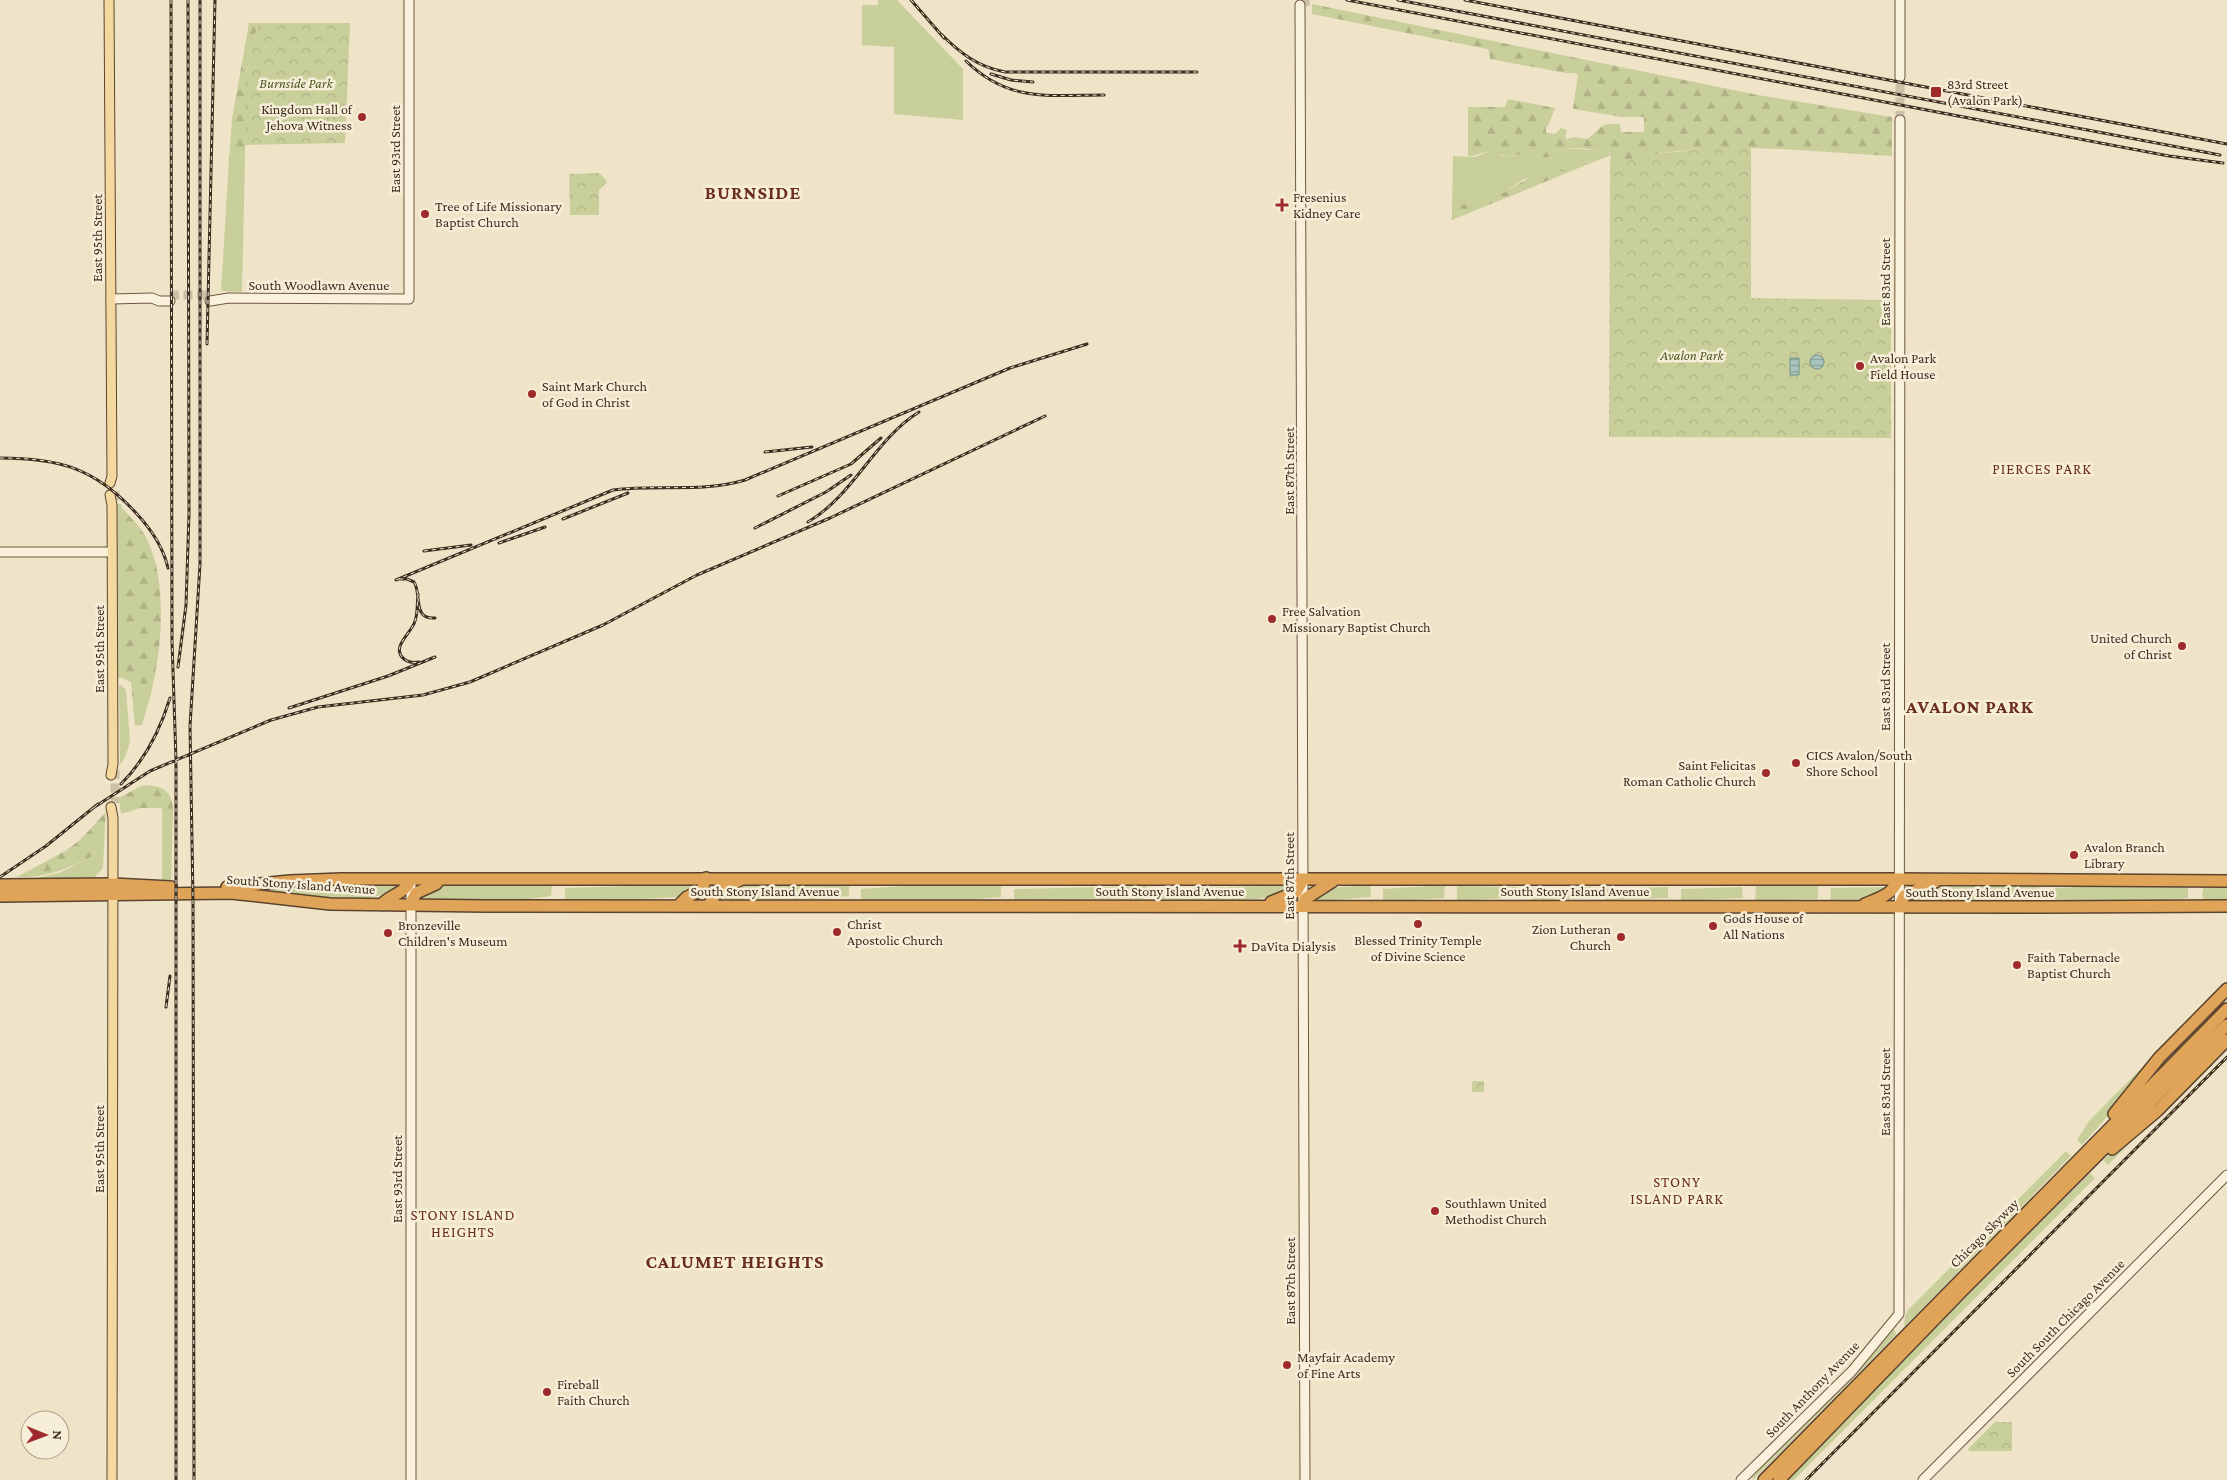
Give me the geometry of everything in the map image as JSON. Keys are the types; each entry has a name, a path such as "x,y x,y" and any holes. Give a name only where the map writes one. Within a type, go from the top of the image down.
{"highway":[{"path":"678,906 687,897 702,890 706,878"},
{"name":"South Stony Island Avenue","path":"113,890 233,887 320,879 1898,879 2227,881"},
{"path":"381,905 388,898 404,890 411,879"},
{"path":"410,905 416,893 436,884 440,879"},
{"path":"708,906 718,892 729,884 744,879"},
{"path":"1858,907 1889,893 1895,888 1898,879"},
{"path":"1263,905 1296,892 1303,880"},
{"path":"1303,906 1305,899 1334,880"},
{"path":"1899,906 1904,896 1943,880"},
{"path":"0,885 113,890"},
{"name":"South Stony Island Avenue","path":"113,890 231,893 328,904 381,905 1018,907 1263,905 2227,906"},
{"path":"0,896 113,890"},
{"path":"2094,1151 2113,1115 2159,1058 2227,989"},
{"name":"Chicago Skyway","path":"1764,1480 1907,1333 2094,1151 2201,1051 2207,1037 2227,1009"},
{"name":"Chicago Skyway","path":"2207,1037 2227,1025"},
{"path":"2080,1165 2094,1151 2157,1111 2201,1051 2227,1040"},
{"name":"Chicago Skyway","path":"1779,1480 1891,1365 2080,1165"}],"main road":[{"name":"East 95th Street","path":"109,0 113,770"},
{"name":"East 95th Street","path":"112,1480 113,805"}],"street":[{"name":"East 93rd Street","path":"409,0 409,299"},
{"path":"1900,0 1900,77"},
{"name":"East 87th Street","path":"1303,5 1302,269 1306,276 1306,296 1302,301 1305,1480"},
{"name":"East 83rd Street","path":"1899,1314 1900,120"},
{"path":"111,299 152,298 158,296 170,298"},
{"name":"South Woodlawn Avenue","path":"210,298 409,299"},
{"path":"0,552 112,552"},
{"name":"East 93rd Street","path":"411,879 411,1480"},
{"name":"South South Chicago Avenue","path":"1923,1480 2227,1175"},
{"name":"South Anthony Avenue","path":"1741,1480 1852,1371 1899,1314"}],"green space":[{"path":"878,0 897,0 963,69 963,120 894,114 894,47 862,45 862,5 878,5"},
{"path":"1312,4 1758,95 1892,117 1892,156 1786,149 1715,149 1645,156 1610,165 1611,153 1579,148 1563,149 1553,156 1541,158 1531,158 1519,154 1508,156 1488,152 1468,156 1468,107 1505,107 1508,99 1555,108 1546,127 1546,133 1555,134 1561,128 1567,130 1565,138 1567,139 1574,137 1587,139 1600,127 1607,124 1620,124 1621,132 1644,132 1644,117 1622,117 1573,109 1578,75 1574,73 1490,59 1487,49 1312,14"},
{"path":"249,23 258,23 245,78 245,160 229,160 232,119"},
{"name":"Burnside Park","path":"258,23 350,23 345,143 245,145 245,78"},
{"name":"Avalon Park","path":"1720,147 1751,148 1751,298 1891,300 1891,438 1609,437 1610,165 1640,156"},
{"path":"1564,148 1606,151 1612,155 1596,161 1587,161 1551,174 1536,175 1522,180 1505,192 1479,197 1452,210 1453,156 1475,157 1488,152 1503,156 1519,154 1544,158 1552,156"},
{"path":"229,160 245,160 242,292 221,291"},
{"path":"1596,161 1452,220 1452,210 1479,197 1505,192 1533,175 1551,174 1580,162"},
{"path":"600,173 607,182 599,190 599,215 570,215 569,174"},
{"path":"117,504 121,504 122,508 122,678 118,678"},
{"path":"122,508 140,528 150,546 160,589 160,637 154,682 149,701 133,706 131,682 122,678"},
{"path":"121,685 126,690 130,741 126,754 119,766 119,686"},
{"path":"149,701 142,725 135,726 133,706"},
{"path":"146,785 158,787 167,792 173,805 173,811 162,816 162,808 140,808 121,814 119,798"},
{"path":"173,811 171,881 162,881 162,816"},
{"path":"106,812 105,827 93,856 56,872 38,876 17,877 65,851 80,840"},
{"path":"105,827 103,868 94,878 36,878 59,873 93,856"},
{"path":"766,883 849,883 849,896 816,900 717,899 730,888"},
{"path":"399,884 399,889 384,895 368,898 335,899 270,893 270,888"},
{"path":"698,884 698,888 677,897 565,899 565,888"},
{"path":"440,885 552,885 551,896 522,900 417,899"},
{"path":"916,885 1001,886 1001,897 966,900 861,900 861,889"},
{"path":"1293,885 1293,890 1278,895 1245,900 1161,899 1161,889"},
{"path":"1370,885 1371,897 1308,902 1328,888"},
{"path":"1445,885 1444,898 1383,902 1383,889"},
{"path":"2227,885 2227,900 2205,901 2202,896 2205,886"},
{"path":"1147,886 1145,899 1014,900 1014,889"},
{"path":"1457,886 1518,887 1519,897 1457,901"},
{"path":"1756,886 1818,886 1818,899 1755,901"},
{"path":"2039,886 2039,898 2010,901 1906,902 1907,897 1937,887"},
{"path":"2188,886 2188,898 2157,901 2055,901 2055,888"},
{"path":"1593,887 1593,898 1531,901 1531,889"},
{"path":"1668,887 1668,898 1606,900 1606,889"},
{"path":"1742,887 1743,898 1681,901 1681,889"},
{"path":"1890,887 1869,900 1830,901 1831,888"},
{"path":"2227,982 2227,1000 2198,1029 2190,1020"},
{"path":"2178,1031 2082,1145 2077,1140 2089,1121"},
{"path":"1472,1081 1484,1081 1484,1092 1472,1092"},
{"path":"2150,1123 2108,1165 2103,1160"},
{"path":"2066,1151 2071,1156 1904,1327 1905,1316 1908,1310"},
{"path":"2090,1173 2095,1178 1794,1480 1788,1480 1959,1303"},
{"path":"1892,1329 1895,1330 1896,1335 1753,1480 1752,1477 1857,1372"},
{"path":"1995,1422 2012,1422 2012,1451 1969,1451 1968,1449"}],"water":[{"path":"1817,355 1822,357 1824,362 1822,367 1817,369 1812,367 1810,362 1812,357"},
{"path":"1790,358 1799,358 1799,375 1790,375"}],"tunnel":[{"path":"1305,0 1305,6"},
{"path":"1900,77 1900,120"},
{"path":"170,295 210,295"},
{"path":"115,488 115,500"},
{"path":"115,770 115,803"}],"railway":[{"path":"171,0 172,641 176,760 176,1480"},
{"path":"178,667 186,605 189,514 188,0"},
{"path":"194,1480 193,900 190,726 200,564 200,0"},
{"path":"207,344 215,0"},
{"path":"911,0 944,38"},
{"path":"1347,0 2169,156 2223,163"},
{"path":"1398,0 2220,155"},
{"path":"1465,0 2227,144"},
{"path":"941,34 955,47 978,63 1005,72 1197,72"},
{"path":"966,61 982,75 998,84 1030,94 1065,96 1104,95"},
{"path":"991,74 1011,80 1033,82"},
{"path":"396,580 613,490 712,486 745,480 1010,368 1087,344"},
{"path":"808,522 824,511 851,483 889,437 919,412"},
{"path":"93,808 150,771 271,720 318,707 423,695 470,682 603,625 697,575 830,518 1045,416"},
{"path":"778,496 851,464 881,438"},
{"path":"765,452 812,447"},
{"path":"0,458 40,460 58,464 75,469 106,485 147,525 160,545 168,568"},
{"path":"755,528 826,492 851,475"},
{"path":"563,519 628,493"},
{"path":"499,543 545,527"},
{"path":"424,551 471,545"},
{"path":"399,579 407,579 414,582 420,611 428,618 435,618"},
{"path":"418,594 415,621 399,650 404,659 411,662 419,662"},
{"path":"289,708 388,676 435,657"},
{"path":"121,784 130,775 151,744 162,722 170,698"},
{"path":"0,877 46,846 98,804"},
{"path":"166,1007 170,976"},
{"path":"1806,1480 2227,1057"}],"place":[{"name":"83rd Street (Avalon Park)","path":"1936,92"},
{"name":"Kingdom Hall of Jehova Witness","path":"362,117"},
{"name":"Fresenius Kidney Care","path":"1282,205"},
{"name":"Tree of Life Missionary Baptist Church","path":"425,214"},
{"name":"Avalon Park Field House","path":"1860,366"},
{"name":"Saint Mark Church of God in Christ","path":"532,394"},
{"name":"Free Salvation Missionary Baptist Church","path":"1272,619"},
{"name":"United Church of Christ","path":"2182,646"},
{"name":"CICS Avalon/South Shore School","path":"1796,763"},
{"name":"Saint Felicitas Roman Catholic Church","path":"1766,773"},
{"name":"Avalon Branch Library","path":"2074,855"},
{"name":"Blessed Trinity Temple of Divine Science","path":"1418,924"},
{"name":"Gods House of All Nations","path":"1713,926"},
{"name":"Christ Apostolic Church","path":"837,932"},
{"name":"Bronzeville Children's Museum","path":"388,933"},
{"name":"Zion Lutheran Church","path":"1621,937"},
{"name":"DaVita Dialysis","path":"1240,946"},
{"name":"Faith Tabernacle Baptist Church","path":"2017,965"},
{"name":"Southlawn United Methodist Church","path":"1435,1211"},
{"name":"Mayfair Academy of Fine Arts","path":"1287,1365"},
{"name":"Fireball Faith Church","path":"547,1392"}],"district":[{"name":"BURNSIDE","path":"753,192"},
{"name":"PIERCES PARK","path":"2042,469"},
{"name":"AVALON PARK","path":"1970,706"},
{"name":"STONY ISLAND PARK","path":"1677,1190"},
{"name":"STONY ISLAND HEIGHTS","path":"463,1224"},
{"name":"CALUMET HEIGHTS","path":"735,1261"}]}
